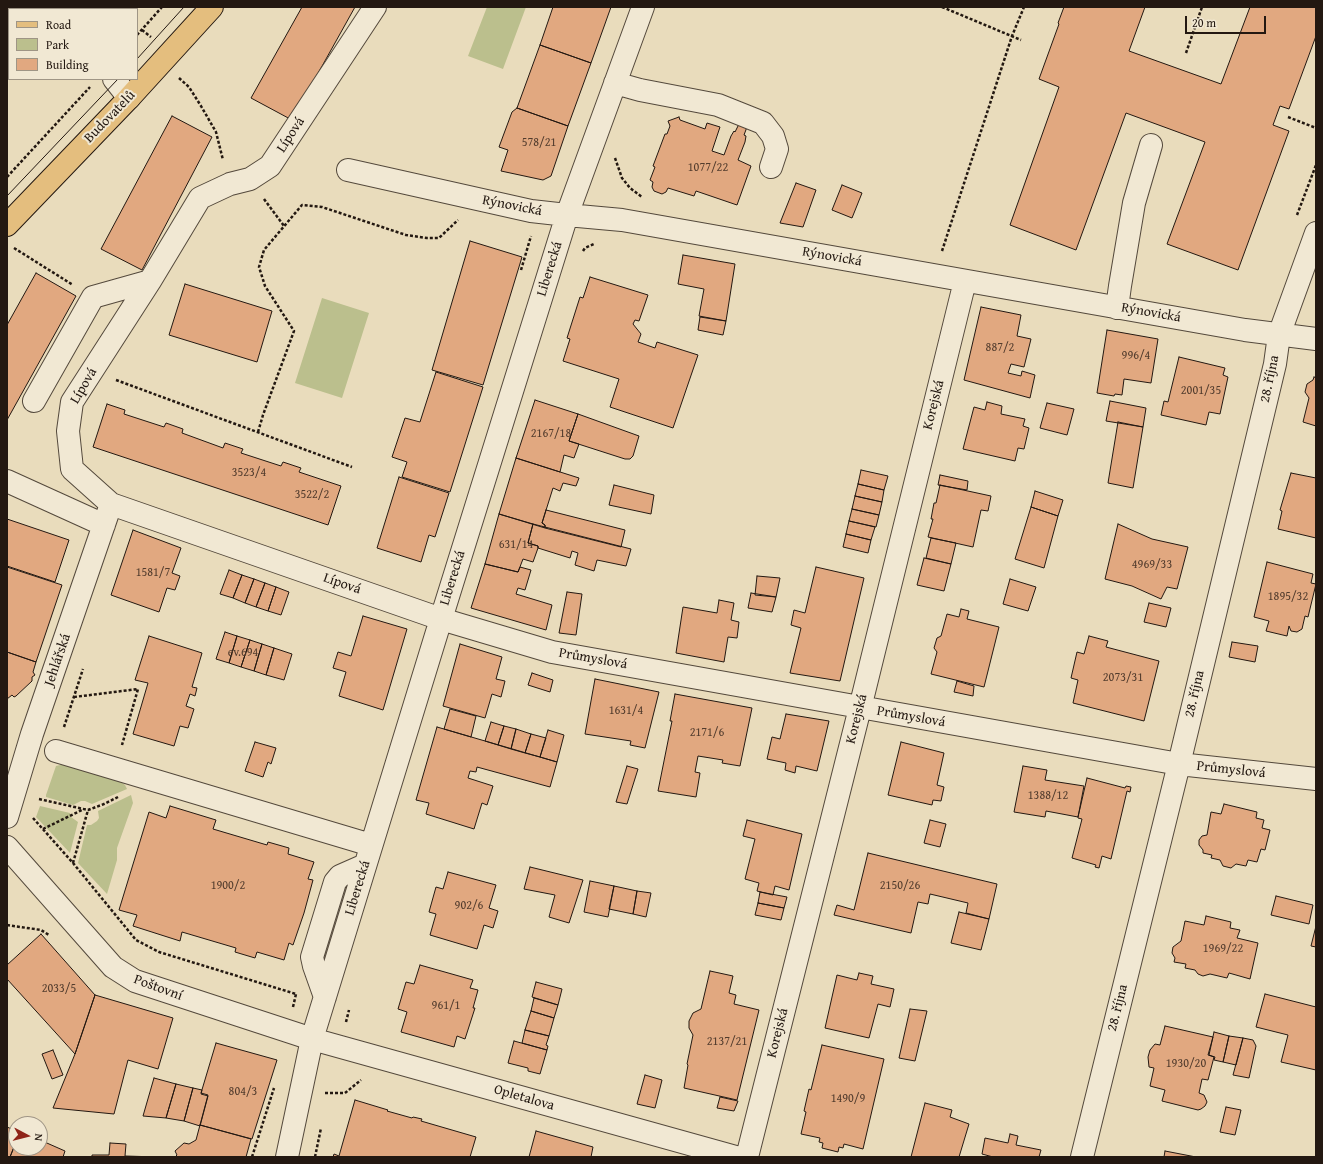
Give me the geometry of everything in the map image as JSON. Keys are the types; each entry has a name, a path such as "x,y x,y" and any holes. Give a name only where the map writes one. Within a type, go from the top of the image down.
{"main road":[{"name":"Budovatelů","path":"8,224 129,98 212,7"}],"street":[{"name":"Lípová","path":"375,7 270,166 200,198 150,281 72,402 68,432 72,469 111,504 305,581 440,619"},
{"name":"Liberecká","path":"287,1157 312,1039 440,619 567,215 643,7"},
{"path":"115,80 129,98"},
{"path":"615,83 647,92 718,105 763,123 773,136 776,150 771,167"},
{"path":"1118,308 1120,286 1134,204 1151,145"},
{"name":"Rýnovická","path":"348,170 531,211 622,220 1118,308 1279,335 1316,339"},
{"name":"28. října","path":"1082,1157 1273,371 1279,335 1316,233"},
{"path":"34,401 93,298 150,281"},
{"name":"Korejská","path":"747,1157 860,708 965,281"},
{"path":"7,481 104,525"},
{"name":"Jehlářská","path":"7,817 32,734 111,504"},
{"name":"Průmyslová","path":"440,619 552,652 1178,764 1316,779"},
{"path":"56,751 116,769 368,855"},
{"name":"Poštovní","path":"7,847 113,967 135,981 312,1039"},
{"name":"Opletalova","path":"312,1039 736,1157"}],"path":[{"path":"138,34 162,7"},
{"path":"942,7 1021,40"},
{"path":"941,254 1012,36 1024,7"},
{"path":"1186,54 1202,7"},
{"path":"176,76 189,86 202,106 240,181 284,226"},
{"path":"7,177 92,84"},
{"path":"1288,117 1316,128"},
{"path":"616,152 615,157 622,178 630,188 646,200"},
{"path":"258,432 294,331 265,286 259,267 264,250 302,205 322,207 406,235 439,238 480,200"},
{"path":"13,248 93,298"},
{"path":"115,380 352,467"},
{"path":"74,697 138,689 116,769"},
{"path":"37,805 42,792"},
{"path":"39,799 88,810 73,863"},
{"path":"43,829 84,809"},
{"path":"35,811 32,817 73,863 136,940 159,952 296,994"},
{"path":"252,1157 276,1083"}],"green space":[{"path":"487,7 526,7 503,69 468,56"},
{"path":"322,298 369,313 342,398 295,383"},
{"path":"71,765 120,781 127,789 92,804 81,801 73,805 46,797 56,766"},
{"path":"131,795 133,803 117,848 117,860 107,894 78,863 87,825 91,825 97,821 99,818 98,811"},
{"path":"40,806 70,813 71,817 78,822 70,853 36,817"}],"building":[{"path":"302,7 355,7 292,120 251,98"},
{"path":"553,7 611,7 591,63 540,45"},
{"path":"1064,7 1145,7 1129,51 1221,84 1250,7 1316,7 1316,36 1289,109 1280,106 1273,125 1289,131 1238,270 1167,244 1205,142 1126,113 1076,250 1010,225 1059,87 1039,79"},
{"path":"540,45 591,63 568,126 517,108"},
{"path":"517,108 568,126 551,176 543,180 501,171 508,150 499,147 512,112"},
{"path":"172,116 212,137 142,270 101,249"},
{"path":"679,117 680,120 705,129 707,123 720,127 712,151 724,155 731,136 739,124 747,127 744,135 746,136 745,142 738,160 751,166 737,205 696,191 694,196 668,188 666,192 662,194 654,191 652,187 653,182 650,180 655,167 653,166 665,134 667,134 670,126 668,121"},
{"path":"796,183 816,190 803,227 780,223"},
{"path":"842,185 862,193 852,218 832,210"},
{"path":"470,241 522,257 483,385 432,370"},
{"path":"683,255 735,264 726,321 699,316 704,289 678,284"},
{"path":"36,273 76,296 7,420 7,325"},
{"path":"590,277 648,295 639,321 635,320 633,324 641,334 638,342 655,348 657,342 698,355 673,428 610,407 619,379 563,361 570,339 567,338 580,297 583,298"},
{"path":"185,284 272,311 257,362 169,335"},
{"path":"981,307 1021,315 1017,336 1031,339 1024,367 1011,364 1008,373 1021,376 1022,371 1035,375 1030,398 964,380"},
{"path":"700,317 726,321 723,335 698,330"},
{"path":"1107,330 1158,339 1151,383 1124,379 1122,395 1115,394 1114,396 1097,393"},
{"path":"1179,357 1225,368 1223,375 1228,377 1220,414 1209,412 1206,425 1161,415 1164,401 1168,402"},
{"path":"436,372 483,387 450,492 402,477 407,462 392,457 405,418 420,422"},
{"path":"1314,377 1316,378 1316,426 1303,422 1309,398 1305,392 1307,384 1313,380"},
{"path":"535,400 578,414 569,441 579,444 574,458 564,455 560,472 516,458"},
{"path":"1110,401 1146,408 1143,427 1106,421"},
{"path":"987,402 1002,406 1001,414 1025,419 1023,426 1029,428 1024,449 1018,448 1015,461 963,449 974,407 985,410"},
{"path":"1047,403 1074,409 1067,435 1040,428"},
{"path":"107,404 125,410 124,414 164,427 166,423 183,429 182,433 223,448 225,443 243,449 241,453 281,466 283,462 301,468 299,472 341,486 328,525 93,447"},
{"path":"578,414 639,436 633,456 630,459 625,459 569,441"},
{"path":"1118,422 1143,427 1133,488 1108,483"},
{"path":"516,458 579,478 576,486 563,483 560,491 553,488 542,523 545,525 545,528 499,514"},
{"path":"861,470 888,476 884,490 858,484"},
{"path":"1291,473 1316,478 1316,538 1278,529 1282,511 1280,510"},
{"path":"940,475 968,481 967,490 938,485"},
{"path":"399,477 449,493 435,537 429,535 421,562 377,548"},
{"path":"858,484 884,490 882,502 855,496"},
{"path":"614,485 654,495 651,514 609,505"},
{"path":"940,485 991,496 988,511 981,510 973,547 928,537 933,519 931,519 934,503 936,503"},
{"path":"1035,491 1063,500 1058,516 1031,507"},
{"path":"855,496 882,502 879,515 852,509"},
{"path":"1031,507 1058,516 1044,568 1015,559"},
{"path":"852,509 879,515 876,527 849,521"},
{"path":"546,510 625,530 621,547 545,528 545,525 542,523"},
{"path":"499,514 533,524 528,543 538,546 538,548 533,562 523,559 518,572 485,564"},
{"path":"7,519 69,540 55,582 7,566"},
{"path":"849,521 875,527 871,540 846,534"},
{"path":"533,524 631,549 626,566 597,560 594,571 575,565 578,553 572,551 570,558 538,548 538,546 528,543"},
{"path":"1118,524 1152,539 1188,547 1177,589 1167,587 1161,599 1132,586 1105,579"},
{"path":"133,530 181,548 172,573 180,576 175,590 167,588 159,612 111,595"},
{"path":"846,534 871,540 868,553 843,547"},
{"path":"931,538 956,543 951,564 926,558"},
{"path":"924,558 951,564 944,591 917,585"},
{"path":"1267,562 1313,574 1311,583 1316,584 1308,617 1305,616 1302,629 1297,632 1291,631 1289,626 1287,636 1266,631 1269,621 1254,617"},
{"path":"485,564 518,572 520,567 531,570 525,590 518,588 516,594 552,605 546,630 471,608"},
{"path":"7,567 62,585 36,662 7,652"},
{"path":"816,567 864,578 840,681 790,673 801,628 791,625 794,610 805,613"},
{"path":"229,570 242,575 233,598 220,594"},
{"path":"242,575 254,579 245,603 233,598"},
{"path":"757,576 780,578 776,597 755,595"},
{"path":"254,579 265,583 256,607 245,603"},
{"path":"1010,579 1036,587 1028,611 1003,604"},
{"path":"265,583 276,587 268,611 256,607"},
{"path":"276,587 289,592 281,615 268,611"},
{"path":"567,592 582,594 576,635 559,633"},
{"path":"751,593 776,597 772,612 748,608"},
{"path":"719,600 734,603 731,620 739,622 737,638 728,637 724,662 676,653 683,607 717,613"},
{"path":"1149,603 1171,608 1166,627 1144,622"},
{"path":"961,609 969,611 967,619 999,627 984,687 931,674 937,652 934,648 937,638 941,636 947,614 959,617"},
{"path":"363,616 407,629 383,710 339,696 346,672 333,668 338,652 351,656"},
{"path":"225,632 237,636 229,663 216,659"},
{"path":"149,636 202,653 192,687 197,688 195,696 190,694 186,706 194,709 188,728 180,726 174,746 133,734 148,683 135,680"},
{"path":"237,636 250,640 241,667 229,663"},
{"path":"1089,636 1108,641 1106,647 1159,661 1144,721 1073,703 1078,680 1071,678 1077,652 1084,654"},
{"path":"250,640 262,644 254,671 241,667"},
{"path":"1232,642 1258,646 1255,662 1229,657"},
{"path":"262,644 274,648 266,675 254,671"},
{"path":"460,644 502,657 496,679 505,681 501,697 492,694 485,718 443,706"},
{"path":"274,648 292,654 284,680 266,675"},
{"path":"7,652 36,662 33,672 35,675 32,677 32,681 16,696 14,697 12,695 7,699"},
{"path":"532,673 553,680 550,692 528,685"},
{"path":"595,679 659,692 645,748 630,745 631,741 585,734"},
{"path":"957,681 974,686 973,696 954,692"},
{"path":"675,694 752,708 740,766 722,763 723,760 698,756 695,772 700,773 696,797 658,791 672,721 670,721"},
{"path":"450,709 476,716 471,737 444,729"},
{"path":"786,714 829,721 817,771 796,766 795,773 785,770 786,763 767,759 772,737 780,739"},
{"path":"491,722 504,726 498,745 485,741"},
{"path":"504,726 516,729 511,749 498,745"},
{"path":"437,727 557,762 550,787 477,767 476,772 470,771 468,778 493,786 487,805 482,803 474,829 426,814 429,803 416,800"},
{"path":"516,729 531,734 525,753 511,749"},
{"path":"548,730 564,735 557,762 540,757"},
{"path":"531,734 546,738 540,757 525,753"},
{"path":"255,742 276,748 271,764 268,762 263,777 245,771"},
{"path":"901,742 944,753 937,785 944,787 941,801 933,800 932,805 888,795"},
{"path":"627,766 638,769 627,804 616,802"},
{"path":"1023,766 1047,770 1045,780 1084,786 1078,817 1046,811 1045,817 1014,812"},
{"path":"1087,778 1125,788 1126,786 1131,787 1130,792 1127,791 1111,859 1102,856 1099,868 1095,867 1096,865 1072,858 1082,819 1078,817"},
{"path":"1224,804 1257,812 1256,818 1264,820 1262,828 1270,830 1265,850 1261,849 1257,862 1248,860 1246,866 1236,864 1231,868 1223,866 1220,860 1211,858 1212,855 1203,853 1203,850 1199,845 1199,840 1202,836 1207,835 1211,812 1221,814"},
{"path":"170,806 216,820 213,829 267,845 268,842 289,848 288,854 314,862 308,879 313,880 304,913 293,945 289,943 284,960 257,952 255,958 235,952 236,948 182,932 180,941 133,926 137,915 119,910 149,812 166,818"},
{"path":"747,820 802,834 789,890 775,886 773,895 757,891 759,883 745,879 755,839 743,836"},
{"path":"930,820 946,824 940,847 924,843"},
{"path":"868,853 997,884 989,919 966,913 968,903 930,894 928,904 918,902 911,933 834,915 837,905 854,910"},
{"path":"530,867 583,880 569,923 549,917 555,895 524,889"},
{"path":"448,872 496,885 489,908 498,911 493,928 484,925 477,949 430,935 436,914 429,912 436,887 443,889"},
{"path":"590,881 614,886 608,917 584,912"},
{"path":"614,886 637,891 633,914 609,909"},
{"path":"637,891 651,893 646,917 633,914"},
{"path":"760,892 787,897 784,908 758,903"},
{"path":"1276,896 1313,905 1309,924 1271,915"},
{"path":"758,903 784,908 781,920 755,915"},
{"path":"959,912 989,919 981,950 951,943"},
{"path":"1206,916 1231,922 1230,928 1240,930 1237,938 1258,943 1250,979 1229,973 1227,978 1210,974 1203,976 1198,974 1195,970 1185,968 1186,964 1174,962 1175,958 1172,953 1173,947 1181,941 1185,921 1204,925"},
{"path":"1316,926 1316,947 1311,946"},
{"path":"41,934 95,995 75,1054 7,979 7,965"},
{"path":"420,965 473,980 470,988 478,990 473,1008 475,1008 465,1039 457,1036 454,1047 401,1032 407,1012 398,1009 406,982 414,984"},
{"path":"710,971 733,976 729,993 736,995 734,1004 759,1010 737,1100 684,1088 693,1035 689,1028 689,1021 693,1013 701,1009"},
{"path":"859,973 873,976 871,984 894,989 890,1007 878,1004 869,1038 825,1028 837,975 857,980"},
{"path":"536,982 562,989 558,1005 532,997"},
{"path":"1265,994 1316,1007 1316,1070 1281,1062 1288,1035 1256,1027"},
{"path":"95,995 173,1018 158,1069 128,1060 114,1114 53,1108 75,1054"},
{"path":"534,998 558,1005 554,1018 531,1011"},
{"path":"910,1009 927,1011 915,1061 899,1058"},
{"path":"531,1011 554,1018 549,1036 525,1030"},
{"path":"1165,1026 1213,1037 1208,1055 1214,1057 1208,1080 1202,1079 1199,1093 1204,1095 1207,1102 1201,1109 1198,1110 1162,1101 1165,1090 1150,1086 1154,1068 1149,1067 1148,1057 1150,1050 1155,1044 1160,1045"},
{"path":"525,1030 549,1036 546,1045 548,1046 547,1050 522,1043"},
{"path":"1214,1032 1229,1036 1223,1062 1214,1060 1215,1057 1209,1055"},
{"path":"1229,1036 1243,1038 1236,1065 1223,1062"},
{"path":"1243,1038 1253,1040 1256,1046 1249,1078 1233,1075"},
{"path":"514,1041 547,1050 540,1074 528,1071 528,1068 508,1063"},
{"path":"216,1043 277,1060 252,1139 200,1125 208,1095 201,1093"},
{"path":"822,1045 884,1059 863,1149 844,1144 843,1148 839,1147 838,1152 822,1148 823,1143 819,1142 820,1138 801,1134 809,1089 811,1090"},
{"path":"53,1050 63,1075 52,1079 42,1054"},
{"path":"645,1075 662,1080 655,1108 637,1104"},
{"path":"154,1078 176,1084 166,1118 143,1116"},
{"path":"176,1084 193,1088 184,1121 166,1118"},
{"path":"193,1088 202,1090 201,1094 208,1096 200,1126 184,1121"},
{"path":"720,1097 738,1101 734,1111 717,1108"},
{"path":"355,1100 388,1110 387,1111 412,1118 422,1119 421,1121 476,1137 470,1157 333,1157 334,1154 339,1156"},
{"path":"925,1103 952,1110 950,1117 969,1124 959,1157 911,1157"},
{"path":"1226,1107 1241,1110 1235,1135 1220,1132"},
{"path":"200,1125 251,1139 246,1157 175,1157 177,1155 175,1151 184,1143 189,1144 196,1140"},
{"path":"7,1127 8,1156 10,1156 7,1157"},
{"path":"536,1131 593,1147 591,1157 529,1157"},
{"path":"1010,1134 1018,1136 1016,1145 1041,1150 1039,1157 993,1157 982,1154 985,1138 1008,1143"},
{"path":"110,1143 126,1144 125,1156 158,1157 92,1157 92,1155 109,1155"},
{"path":"48,1144 65,1151 63,1157 10,1157 48,1156"},
{"path":"1165,1151 1196,1157 1164,1157"}],"tram line":[{"path":"138,58 184,7"},
{"path":"7,196 117,80"}]}
